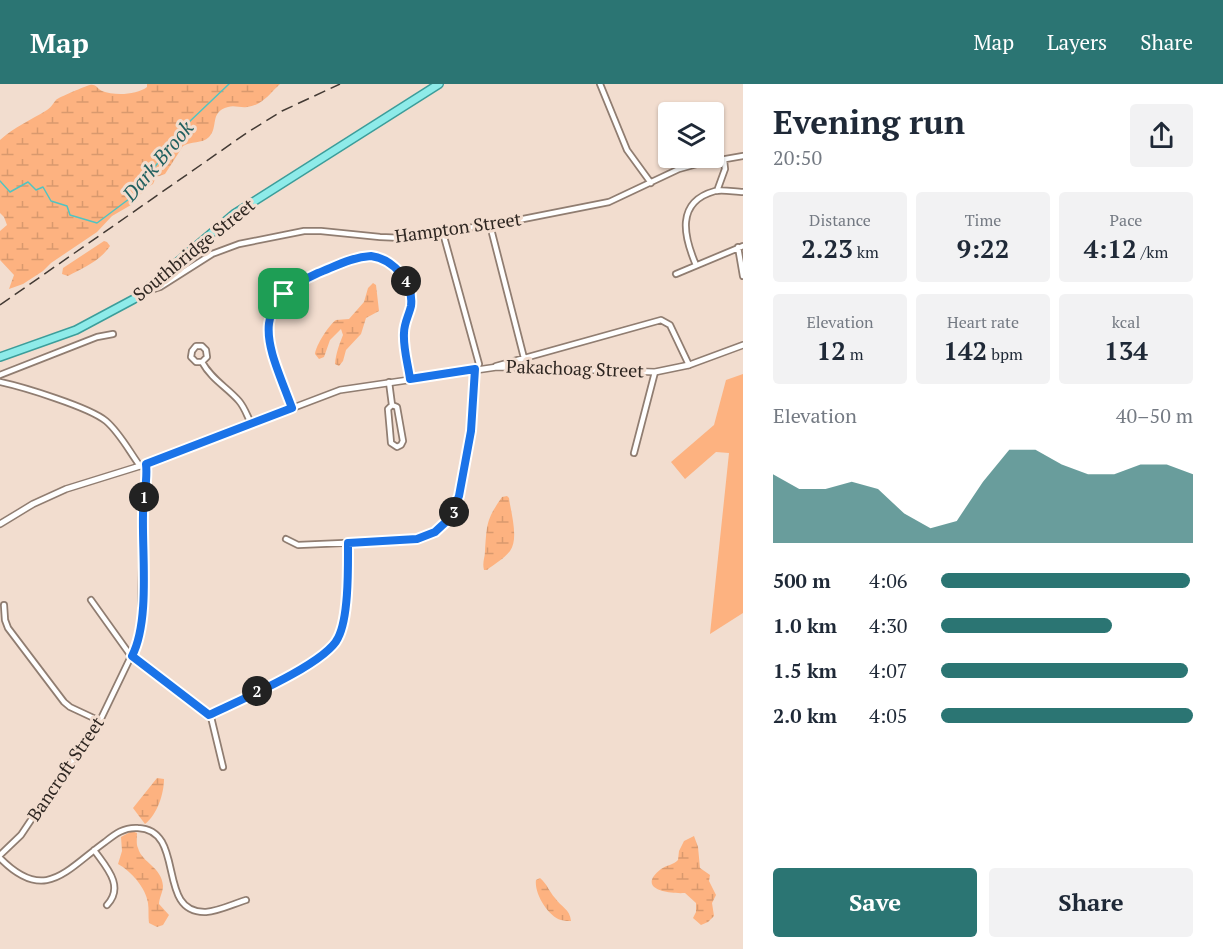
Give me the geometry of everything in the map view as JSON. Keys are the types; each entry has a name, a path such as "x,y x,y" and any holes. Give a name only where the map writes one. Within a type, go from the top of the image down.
{"main road":[{"name":"Southbridge Street","path":"0,357 76,330 115,311 142,293 234,214 439,84"}],"street":[{"path":"600,84 627,150 651,183"},
{"name":"Hampton Street","path":"724,160 743,156"},
{"name":"Hampton Street","path":"142,293 160,287 201,260 223,249 285,234 317,230 395,238 443,233 609,202 684,168"},
{"path":"717,191 724,168"},
{"path":"696,265 686,238 686,219 691,207 717,191 743,192"},
{"path":"490,225 524,358"},
{"path":"286,539 298,545 417,539 435,532 449,519 459,496 471,431 475,369 479,364 443,233"},
{"path":"676,274 741,246 743,276"},
{"path":"292,408 268,341 270,318 289,288 350,259 371,256 383,259 393,265 406,281 411,301 404,334 410,379"},
{"path":"494,367 658,321 668,324 688,365"},
{"path":"0,375 97,337 113,334"},
{"name":"Pakachoag Street","path":"0,525 27,507 58,492 143,465 340,390 494,367 655,372 688,365 743,345"},
{"path":"202,362 215,381 240,402 251,423"},
{"path":"634,453 655,372"},
{"path":"0,381 99,417 116,432 143,465"},
{"path":"389,382 392,405"},
{"path":"392,405 397,409 403,441 397,447 391,443 387,414 392,405"},
{"name":"Bancroft Street","path":"0,856 21,835 100,722 136,646 141,626 143,507 147,475 143,465"},
{"path":"209,715 312,663 334,646 339,638 344,619 348,543"},
{"path":"91,600 132,656 209,715 213,721 223,767"},
{"path":"4,605 8,628 64,702 100,722"},
{"path":"0,856 19,874 31,879 42,880 67,873 122,830 146,829 155,835 165,851 170,862 175,890 190,909 206,912 246,900"},
{"path":"94,850 115,884 114,896 107,905"}],"green space":[{"path":"147,84 280,84 253,106 230,106 218,112 214,129 209,137 203,141 183,146 165,174 156,177 153,184 146,188 131,205 112,216 97,232 51,263 43,271 23,284 9,289 14,275 0,260 0,231 7,225 0,213 0,140 17,127 49,109 56,100 83,87 92,85 107,93 125,94 143,90"},
{"path":"104,241 110,246 96,260 68,276 62,274 63,268"},
{"path":"373,283 376,285 379,311 366,318 361,334 346,350 339,366 335,364 343,335 341,329 330,340 324,357 319,359 315,354 316,350 327,331 336,320 349,319 364,302 368,288"},
{"path":"743,374 743,613 710,634 729,453 716,452 685,479 671,462 714,425 726,380"},
{"path":"507,496 514,526 513,546 505,556 484,570 488,522 502,497"},
{"path":"157,778 164,779 163,791 156,810 145,824 133,808"},
{"path":"132,831 137,833 137,845 143,858 156,870 162,880 163,888 159,904 169,915 163,925 157,927 149,923 147,897 141,886 133,875 118,864 122,851 121,837"},
{"path":"694,836 698,847 700,868 710,875 709,881 716,895 712,903 714,916 701,925 693,918 696,903 685,893 671,893 658,889 653,886 652,882 661,869 678,860 684,841"},
{"path":"540,878 567,911 571,921 556,918 547,909 537,891 536,880"}],"waterway":[{"name":"Dark Brook","path":"0,181 10,192 28,182 36,190 43,187 51,201 67,206 70,215 97,223 133,196 187,124 229,84"}],"railway":[{"path":"0,305 248,132 282,111 340,84"}],"route":[{"path":"371,256 393,265 410,290 411,305 404,334 410,379 475,369 471,431 456,506 452,515 442,526 427,536 412,540 348,543 344,619 339,638 334,646 312,663 209,715 132,656 141,626 146,464 292,408 268,337 270,318 284,294 289,288 303,280 350,259 371,256"}]}
